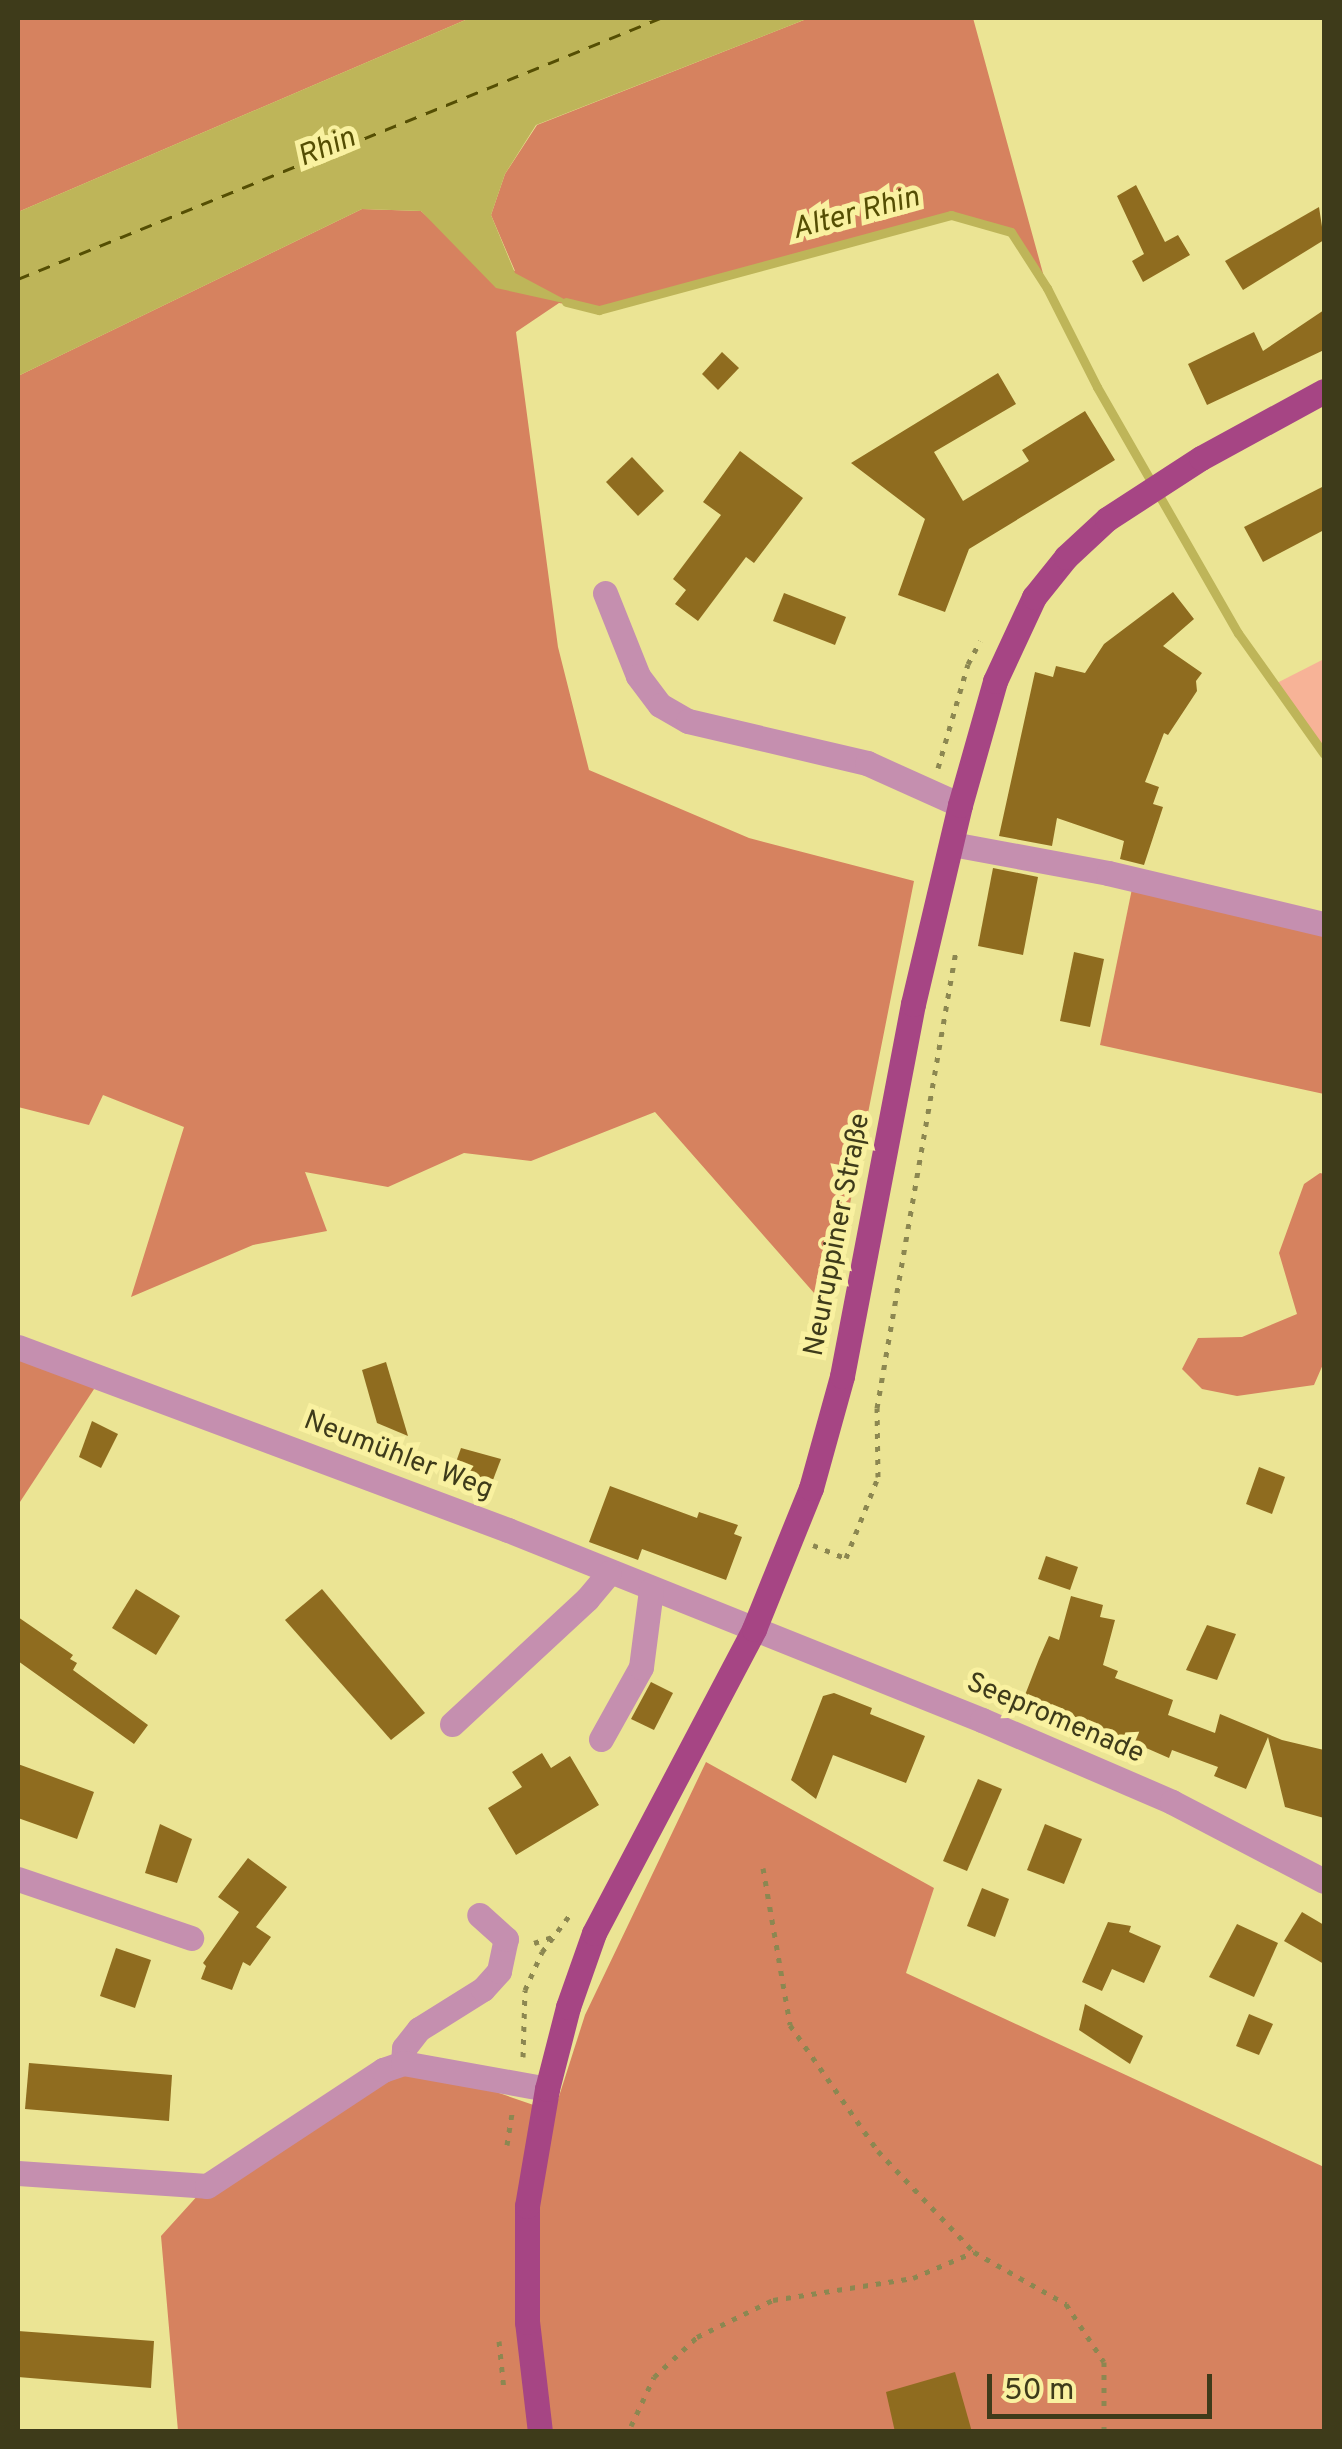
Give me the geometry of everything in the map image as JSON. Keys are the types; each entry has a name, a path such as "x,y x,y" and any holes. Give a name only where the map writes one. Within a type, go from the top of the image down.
{"main road":[{"name":"Neuruppiner Straße","path":"540,2432 524,2272 526,2206 546,2089 594,1933 754,1629 811,1488 842,1376 912,1004 995,680 1034,597 1066,557 1132,502 1201,458 1324,391"}],"street":[{"path":"605,593 638,676 660,705 688,721 866,763 960,805"},
{"path":"952,844 1108,873 1324,924"},
{"name":"Neumühler Weg","path":"18,1347 508,1530 754,1629"},
{"path":"452,1724 587,1600 610,1573"},
{"path":"602,1739 641,1666 651,1590"},
{"name":"Seepromenade","path":"754,1629 1172,1802 1324,1881"},
{"path":"18,1879 192,1938"},
{"path":"403,2064 404,2048 419,2029 483,1990 500,1971 506,1939 479,1915"},
{"path":"18,2174 207,2186 383,2070 403,2064 546,2089"}],"path":[{"path":"791,1536 846,1558 878,1477 877,1408 957,949"},
{"path":"763,1868 790,2025 878,2151 974,2252 1066,2304 1104,2362 1104,2432"},
{"path":"632,2426 654,2377 696,2337 772,2300 912,2278 974,2252"}],"shaded area":[{"path":"18,18 470,18 18,212"},
{"path":"809,18 973,18 1047,288 1011,232 952,214 600,309 559,303 516,332 558,647 589,770 749,838 914,881 829,1310 655,1112 531,1161 464,1153 388,1187 305,1172 327,1231 253,1245 131,1297 184,1127 103,1095 89,1125 18,1107 18,376 362,209 421,211 464,250 515,271 491,215 505,174 537,125"},
{"path":"1324,659 1324,754 1273,685"},
{"path":"1134,879 1324,924 1324,1094 1100,1045"},
{"path":"1324,1174 1324,1362 1314,1385 1237,1396 1202,1389 1182,1369 1198,1338 1242,1337 1297,1314 1279,1253 1304,1184"},
{"path":"18,1355 96,1386 18,1505"},
{"path":"706,1762 934,1888 906,1973 1324,2167 1324,2431 178,2431 161,2236 200,2193 386,2076 429,2069 554,2112 585,2015"}],"water":[{"name":"Rhin","path":"470,18 809,18 536,125 505,174 491,215 515,273 577,306 496,288 421,211 362,209 18,376 18,212"}],"building":[{"path":"1136,185 1165,242 1178,235 1190,255 1143,282 1132,261 1144,254 1117,196"},
{"path":"1319,207 1324,240 1243,290 1225,261"},
{"path":"1324,310 1324,350 1207,405 1188,364 1254,332 1263,351"},
{"path":"722,352 739,368 718,390 702,374"},
{"path":"998,373 1016,404 934,452 963,501 1029,461 1022,450 1085,411 1115,460 969,549 945,612 898,595 925,519 851,463"},
{"path":"740,451 803,498 754,563 746,557 698,621 675,604 686,590 673,579 721,515 703,502"},
{"path":"632,457 664,491 638,516 606,482"},
{"path":"1324,486 1324,530 1263,562 1244,527"},
{"path":"1173,592 1194,619 1163,646 1202,673 1196,681 1197,691 1168,735 1164,733 1145,782 1159,787 1153,804 1163,807 1144,865 1120,859 1124,841 1057,818 1052,846 999,836 1035,672 1053,677 1056,666 1085,673 1104,644"},
{"path":"784,593 846,617 835,645 773,621"},
{"path":"993,868 1038,877 1023,955 978,946"},
{"path":"1074,952 1104,959 1090,1027 1060,1021"},
{"path":"386,1362 408,1436 377,1423 362,1370"},
{"path":"92,1421 118,1434 101,1468 79,1457"},
{"path":"461,1448 501,1459 488,1493 450,1479"},
{"path":"1259,1467 1285,1477 1272,1514 1246,1504"},
{"path":"610,1486 697,1518 699,1512 738,1525 734,1534 742,1537 726,1580 642,1549 638,1560 589,1542"},
{"path":"1046,1556 1078,1567 1070,1590 1038,1579"},
{"path":"136,1589 180,1616 156,1655 112,1628"},
{"path":"322,1589 425,1713 391,1740 285,1620"},
{"path":"1071,1596 1103,1605 1100,1617 1115,1620 1103,1665 1118,1671 1115,1678 1173,1700 1168,1715 1215,1733 1220,1714 1282,1740 1324,1750 1324,1818 1285,1807 1268,1737 1246,1789 1214,1776 1218,1767 1172,1750 1169,1758 1048,1705 1040,1708 1029,1704 1025,1695 1049,1636 1059,1640"},
{"path":"18,1617 73,1655 70,1659 77,1663 73,1670 148,1725 134,1744 18,1661"},
{"path":"1207,1625 1236,1634 1217,1680 1186,1670"},
{"path":"651,1682 673,1693 654,1730 631,1719"},
{"path":"834,1693 872,1708 870,1714 925,1736 906,1783 833,1755 816,1799 791,1780 823,1696"},
{"path":"542,1753 551,1768 570,1756 599,1805 516,1855 488,1808 522,1787 512,1772"},
{"path":"18,1764 94,1792 77,1839 18,1818"},
{"path":"978,1779 1002,1789 967,1871 943,1861"},
{"path":"160,1824 192,1839 177,1883 145,1873"},
{"path":"1045,1824 1082,1839 1064,1884 1027,1870"},
{"path":"248,1858 287,1887 256,1927 271,1937 250,1966 243,1962 232,1990 201,1979 206,1966 203,1963 239,1912 218,1897"},
{"path":"982,1888 1009,1899 995,1937 967,1926"},
{"path":"1302,1912 1324,1925 1324,1964 1284,1941"},
{"path":"1108,1922 1131,1926 1129,1932 1161,1946 1144,1983 1112,1969 1102,1991 1082,1982"},
{"path":"1237,1924 1278,1943 1254,1997 1209,1977"},
{"path":"116,1948 151,1960 135,2008 100,1996"},
{"path":"1085,2004 1143,2036 1130,2064 1079,2030"},
{"path":"1249,2014 1273,2024 1259,2055 1236,2046"},
{"path":"29,2063 172,2075 169,2121 25,2109"},
{"path":"18,2331 154,2341 151,2388 18,2377"},
{"path":"955,2372 972,2432 895,2432 886,2392"}],"waterway":[{"name":"Alter Rhin","path":"566,302 599,310 951,215 1011,232 1047,288 1097,387 1238,633 1324,754"}],"ferry route":[{"path":"18,279 660,18"}]}
